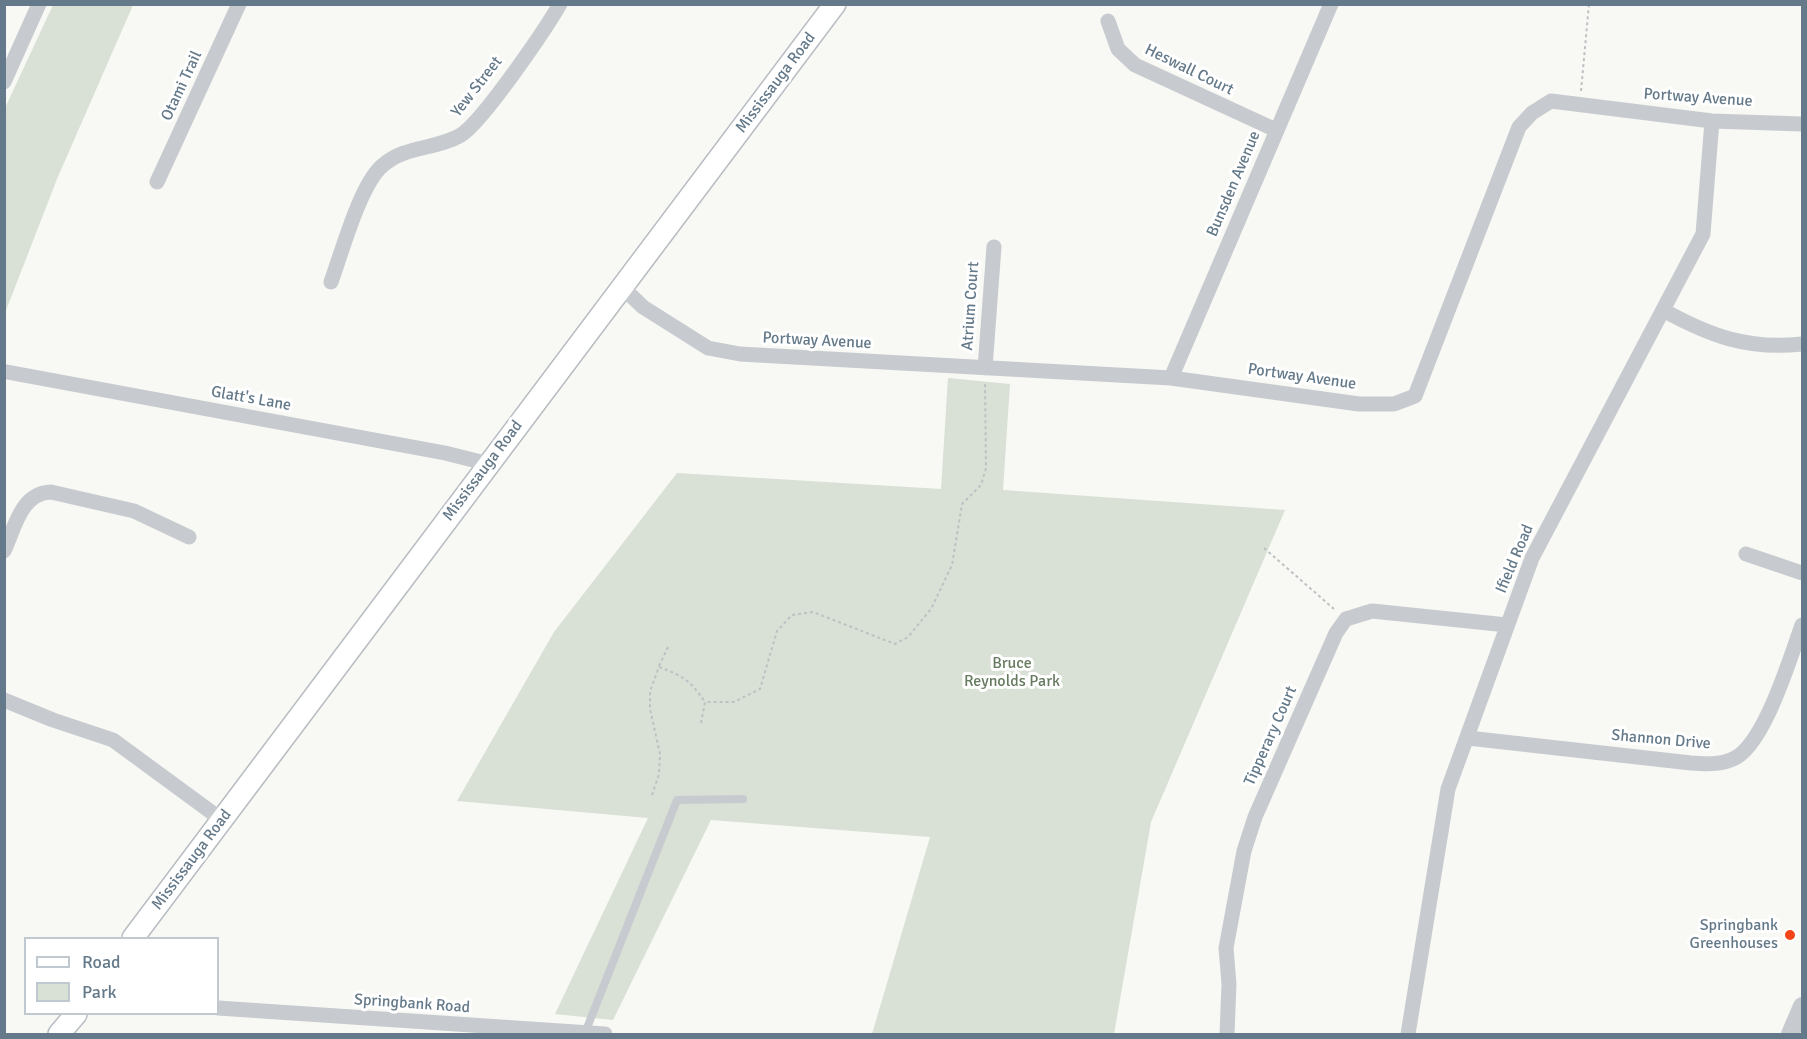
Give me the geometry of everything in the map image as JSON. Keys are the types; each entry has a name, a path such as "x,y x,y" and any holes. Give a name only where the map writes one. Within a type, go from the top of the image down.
{"main road":[{"name":"Mississauga Road","path":"134,937 835,4"},
{"path":"59,1035 75,1015"}],"street":[{"path":"4,82 39,4"},
{"name":"Otami Trail","path":"157,182 239,4"},
{"name":"Yew Street","path":"331,282 370,180 394,156 408,150 442,144 474,125 560,4"},
{"name":"Bunsden Avenue","path":"1171,378 1331,4"},
{"name":"Heswall Court","path":"1108,21 1118,50 1135,65 1276,130"},
{"name":"Portway Avenue","path":"622,287 643,307 708,348 740,354 1171,378 1359,404 1394,404 1415,396 1519,128 1532,113 1551,101 1712,121 1803,124"},
{"name":"Ifield Road","path":"1408,1035 1448,789 1532,558 1703,234 1712,121"},
{"name":"Atrium Court","path":"985,368 994,247"},
{"path":"1663,310 1701,331 1728,340 1758,345 1803,345"},
{"name":"Glatt's Lane","path":"7,372 445,453 489,464"},
{"path":"4,550 30,497 51,492 134,511 189,537"},
{"path":"1746,554 1803,573"},
{"path":"1346,620 1372,611 1507,625"},
{"name":"Tipperary Court","path":"1227,1035 1229,984 1226,948 1244,851 1264,795 1336,633 1346,620"},
{"name":"Shannon Drive","path":"1468,738 1691,763 1715,764 1734,759 1759,735 1803,625"},
{"path":"4,700 53,720 113,740 222,820"},
{"path":"1790,1035 1803,1006"},
{"name":"Springbank Road","path":"219,1008 605,1035"}],"lane":[{"path":"585,1033 677,800 743,799"}],"path":[{"path":"1579,105 1589,4"},
{"path":"705,702 734,702 760,689 777,631 792,615 813,612 895,644 908,637 931,609 952,565 962,504 981,485 986,468 985,368"},
{"path":"1264,548 1346,620"},
{"path":"652,795 659,774 660,754 650,709 650,691 668,647"},
{"path":"659,667 682,675 694,686 705,702 702,723"}],"green space":[{"path":"53,5 133,5 57,179 5,313 5,108"},
{"name":"Bruce Reynolds Park","path":"948,378 1010,384 1003,490 1285,510 1151,822 1114,1034 872,1034 930,837 711,820 613,1020 555,1014 648,818 457,801 554,632 677,473 941,489"}],"place":[{"name":"Springbank Greenhouses","path":"1790,935"}]}
